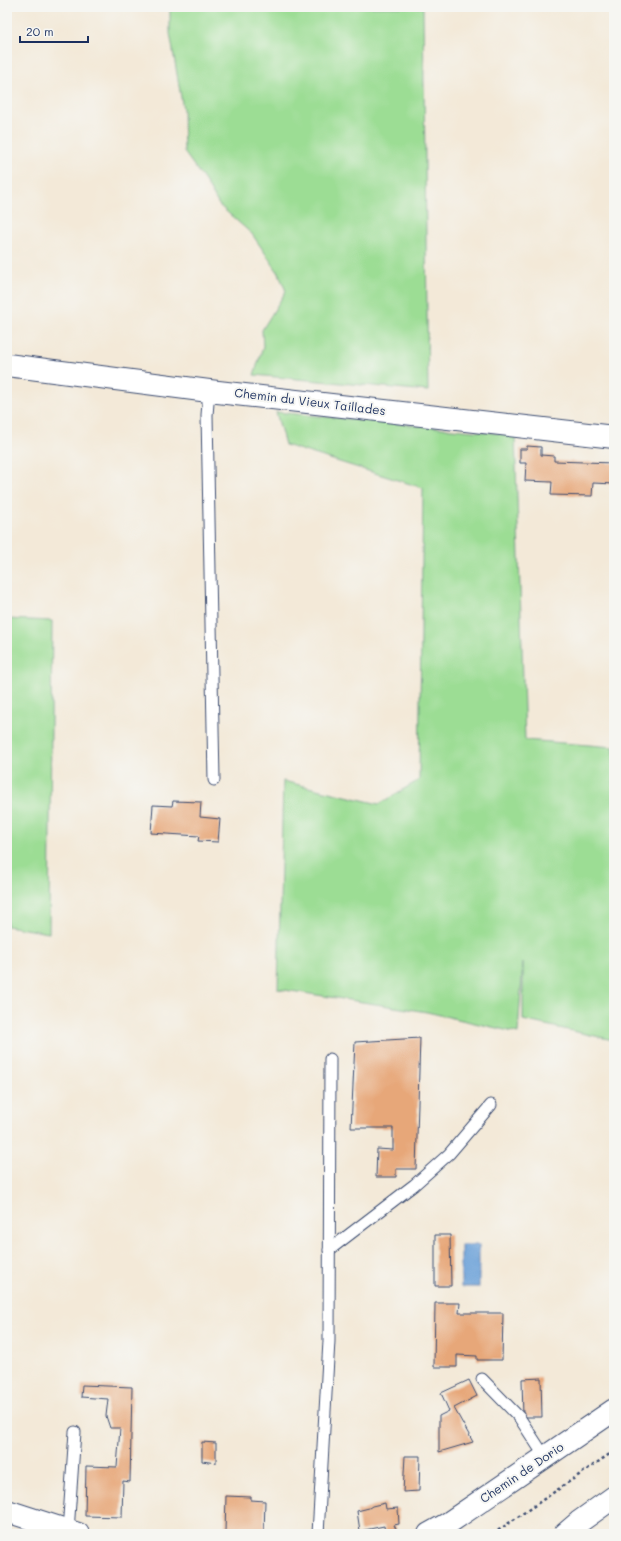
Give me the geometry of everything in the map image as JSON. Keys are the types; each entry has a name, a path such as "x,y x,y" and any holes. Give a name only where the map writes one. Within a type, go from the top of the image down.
{"street":[{"name":"Chemin du Vieux Taillades","path":"7,365 209,391 614,437"},
{"name":"Chemin de Dorio","path":"429,1534 447,1524 614,1410"},
{"path":"565,1534 614,1497"},
{"path":"7,1511 73,1532"}],"lane":[{"path":"209,391 207,416 214,780"},
{"path":"318,1534 329,1341 330,1059"},
{"path":"329,1250 414,1186 449,1154 490,1105"},
{"path":"482,1379 519,1417 545,1457"},
{"path":"73,1532 75,1432"}],"path":[{"path":"493,1534 614,1451"}],"green space":[{"path":"170,7 423,7 428,391 254,375 263,347 262,330 286,291 278,272 252,234 219,205 205,181 184,152 183,109 170,33"},
{"path":"276,412 515,435 525,740 614,747 613,1040 523,1020 523,962 518,1033 427,1012 278,989 283,781 379,804 419,780 423,488 285,445"},
{"path":"7,619 52,621 49,933 7,926"}],"water":[{"path":"461,1245 479,1245 479,1287 461,1287"}],"building":[{"path":"527,446 541,447 541,455 554,456 554,461 614,463 614,484 593,483 592,496 551,495 552,482 525,481 526,463 520,463 520,449 527,449"},
{"path":"173,801 201,802 200,817 220,819 218,842 198,841 199,836 151,833 153,805 172,806"},
{"path":"420,1038 416,1169 396,1169 396,1177 376,1177 377,1149 393,1150 393,1128 351,1128 355,1042"},
{"path":"435,1235 450,1235 451,1286 435,1286"},
{"path":"435,1303 460,1303 459,1313 503,1313 502,1360 477,1360 477,1356 457,1355 457,1367 434,1367"},
{"path":"541,1378 542,1417 523,1417 522,1379"},
{"path":"469,1380 477,1396 454,1408 473,1442 439,1452 439,1416 449,1411 441,1393"},
{"path":"82,1385 132,1387 130,1482 123,1481 122,1517 85,1516 86,1466 117,1467 120,1428 110,1428 106,1416 108,1399 81,1397"},
{"path":"202,1442 216,1443 216,1463 202,1461"},
{"path":"405,1456 420,1456 419,1491 403,1492"},
{"path":"226,1496 251,1497 251,1500 265,1501 264,1534 225,1533"},
{"path":"385,1503 386,1509 398,1508 399,1524 394,1525 397,1531 385,1534 384,1526 360,1531 357,1511"}]}
